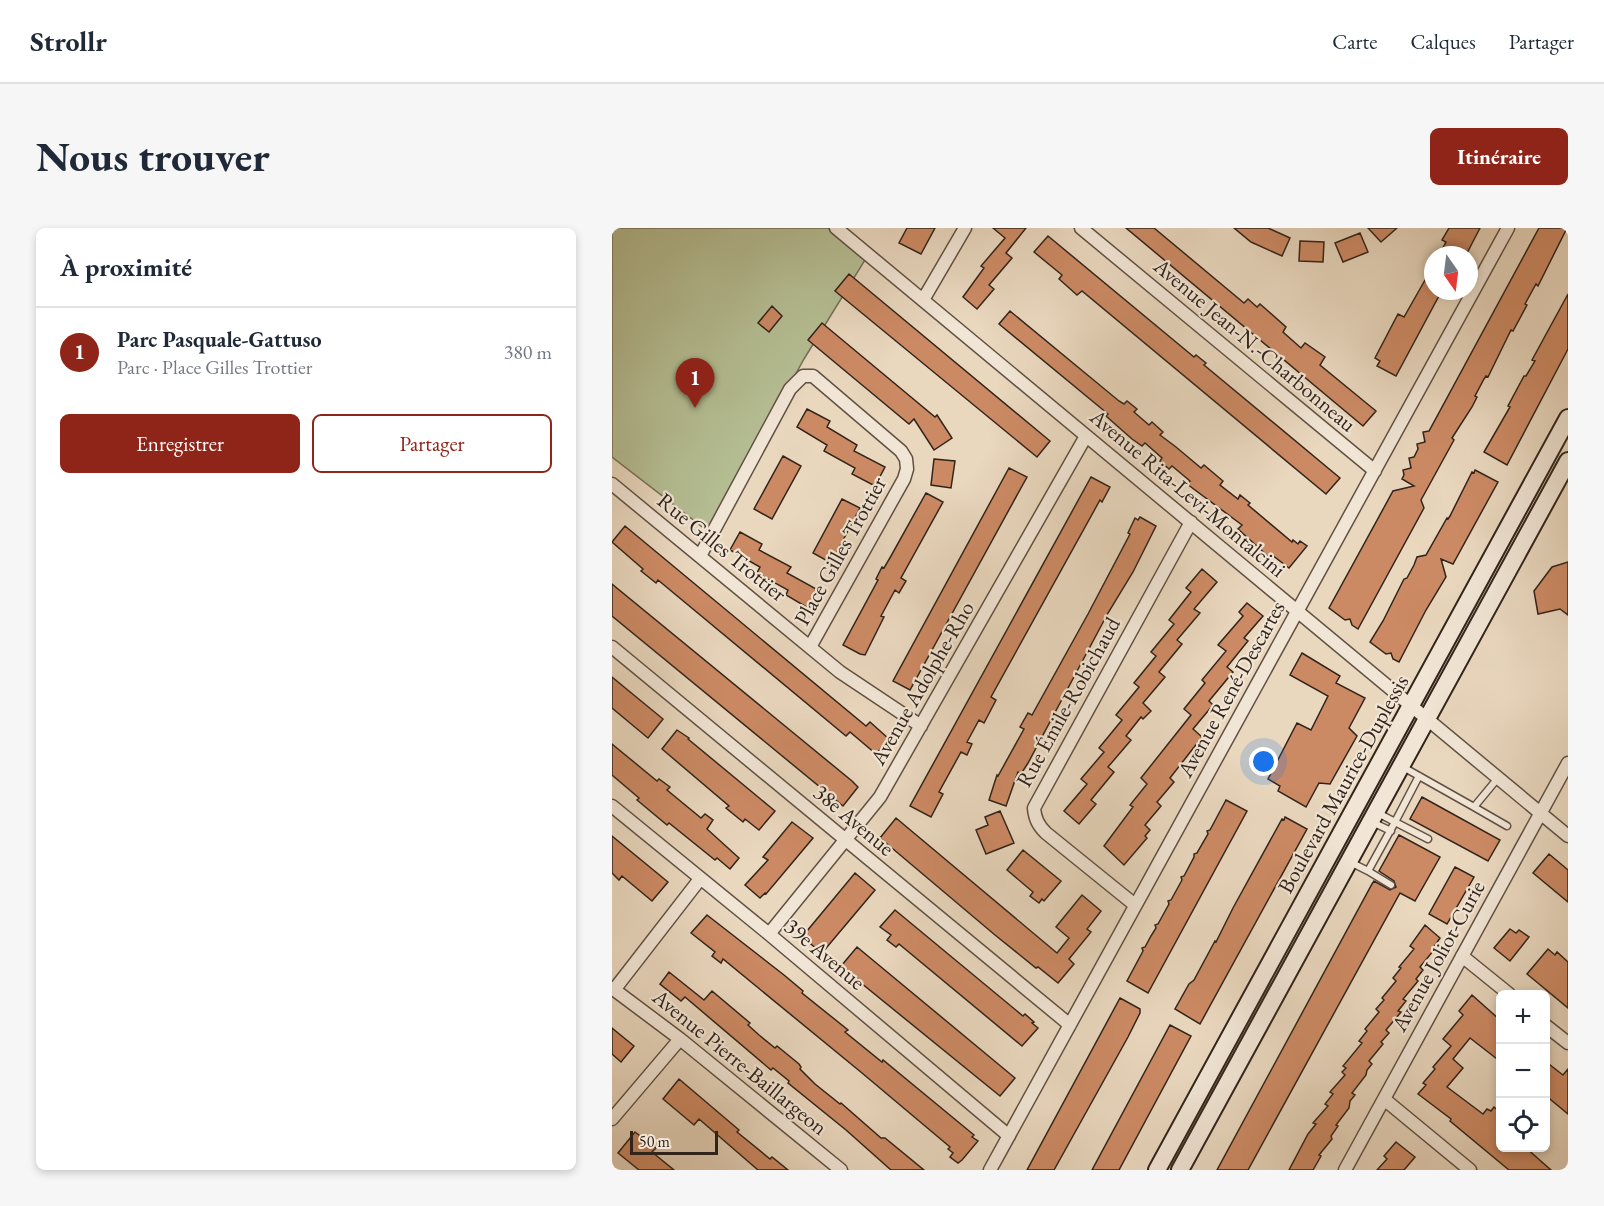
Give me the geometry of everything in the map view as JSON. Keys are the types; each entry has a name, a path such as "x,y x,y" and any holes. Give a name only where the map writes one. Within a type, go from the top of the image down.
{"street":[{"name":"Avenue Rita-Levi-Montalcini","path":"836,228 1568,836"},
{"path":"923,300 964,228"},
{"name":"Avenue Jean-N.-Charbonneau","path":"1081,228 1375,471"},
{"name":"Avenue René-Descartes","path":"990,1170 1508,228"},
{"name":"Place Gilles Trottier","path":"700,556 790,389 803,376 813,376 894,444 906,459 907,470 810,647"},
{"name":"Boulevard Maurice-Duplessis","path":"1157,1170 1568,418"},
{"name":"Avenue Adolphe-Rho","path":"769,934 880,796 1086,436"},
{"name":"Boulevard Maurice-Duplessis","path":"1180,1170 1568,460"},
{"name":"Rue Gilles Trottier","path":"613,489 871,694 921,726"},
{"name":"Rue Émile-Robichaud","path":"1135,905 1039,826 1034,808 1191,522"},
{"name":"38e Avenue","path":"612,647 1070,1026"},
{"name":"Avenue Joliot-Curie","path":"1345,1170 1568,763"},
{"name":"39e Avenue","path":"612,806 769,934 1009,1136"},
{"path":"613,989 700,879"},
{"path":"1462,956 1504,990"},
{"name":"Avenue Pierre-Baillargeon","path":"613,989 680,1039 841,1170"},
{"path":"1550,1028 1568,1043"},
{"path":"612,1119 680,1039"},
{"path":"1384,1099 1470,1170"}],"lane":[{"path":"1401,766 1508,826"},
{"path":"1368,872 1419,776"},
{"path":"1474,807 1498,778"},
{"path":"1373,816 1395,822 1428,839"},
{"path":"1373,816 1391,831"},
{"path":"1348,861 1391,885"}],"green space":[{"path":"612,228 828,228 865,260 804,359 709,532 612,457"}],"building":[{"path":"907,228 935,228 921,254 899,243"},
{"path":"993,228 1026,228 1006,253 1012,258 989,285 994,289 977,309 963,297 984,268 981,266 1005,238"},
{"path":"1126,228 1154,228 1244,303 1248,299 1257,307 1260,304 1286,327 1283,332 1301,348 1305,343 1325,357 1320,365 1376,411 1363,426"},
{"path":"1234,228 1268,228 1290,238 1282,256 1251,242"},
{"path":"1368,228 1397,228 1381,242"},
{"path":"1449,228 1480,228 1471,246 1444,246 1446,242 1442,240"},
{"path":"1539,228 1567,228 1488,377 1484,379 1472,407 1452,438 1454,440 1421,500 1424,508 1358,629 1352,625 1350,619 1345,620 1329,608 1393,491 1414,486 1402,479 1403,470 1411,468 1409,458 1414,457 1418,449 1417,444 1425,442 1423,432 1429,431"},
{"path":"1360,233 1368,252 1343,262 1335,243"},
{"path":"1048,236 1194,357 1196,355 1206,363 1204,365 1340,478 1326,494 1082,291 1077,295 1059,279 1062,275 1034,252"},
{"path":"1300,241 1324,242 1323,262 1299,261"},
{"path":"849,274 1050,441 1037,457 835,291"},
{"path":"1424,282 1424,300 1437,300 1396,376 1377,366 1380,361 1375,358 1398,314 1404,317"},
{"path":"1568,294 1568,349 1507,465 1484,452 1510,407 1508,406 1524,376 1535,361 1532,360"},
{"path":"772,306 782,316 769,332 758,323"},
{"path":"1010,311 1119,401 1124,404 1127,401 1137,409 1134,412 1149,425 1152,422 1163,432 1160,435 1201,468 1204,465 1223,481 1220,485 1238,499 1240,495 1250,503 1248,505 1292,542 1293,540 1298,544 1300,541 1307,546 1289,568 1272,555 1270,558 1238,529 1242,525 1187,484 1190,481 1172,466 1169,469 1160,461 1162,458 1145,443 1142,446 1132,439 1106,416 1108,414 999,324"},
{"path":"822,323 935,417 937,415 952,438 934,450 914,419 909,424 808,340"},
{"path":"807,409 830,421 827,427 857,445 854,451 885,467 875,486 852,474 855,468 824,451 827,445 797,427"},
{"path":"783,456 801,466 772,519 754,509"},
{"path":"934,459 955,461 951,488 931,485"},
{"path":"1009,468 1027,477 910,690 893,681"},
{"path":"1475,470 1498,482 1453,564 1441,559 1446,577 1399,662 1393,659 1391,653 1386,654 1370,642 1417,557 1426,555"},
{"path":"1091,477 1110,487 1102,502 1100,500 991,697 996,700 984,723 979,720 967,742 972,744 967,755 961,752 939,792 943,794 931,817 910,806"},
{"path":"926,493 943,502 901,578 906,581 899,593 895,590 881,616 884,617 865,655 860,654 843,645 878,580 876,579 882,567 884,568"},
{"path":"842,499 860,508 831,563 813,553"},
{"path":"1140,517 1156,526 1133,572 1108,613 1028,763 1021,774 1018,772 1006,806 989,800 997,775 1024,729 1020,727 1028,713 1032,715 1130,534 1128,533 1135,518 1138,520"},
{"path":"625,526 866,726 870,722 889,739 876,754 850,732 846,736 658,580 656,583 641,571 643,569 612,542"},
{"path":"740,532 762,544 759,550 791,567 787,573 818,590 808,608 786,595 788,590 757,573 760,567 730,550"},
{"path":"1568,562 1568,615 1560,609 1538,614 1534,591 1552,567"},
{"path":"1202,569 1217,582 1194,609 1200,613 1177,640 1182,644 1159,672 1165,677 1143,703 1151,711 1143,719 1141,717 1126,736 1131,740 1108,767 1114,772 1091,800 1096,804 1079,824 1064,811 1087,784 1081,779 1104,752 1099,748 1122,720 1116,715 1139,687 1134,683 1156,656 1151,652 1174,624 1169,620 1191,592 1186,588"},
{"path":"612,584 852,781 858,787 843,806 612,616"},
{"path":"1247,603 1263,616 1244,638 1248,641 1227,667 1233,672 1209,701 1213,705 1193,729 1202,737 1170,778 1174,782 1157,802 1161,806 1145,825 1150,830 1145,836 1147,838 1124,865 1104,846 1133,807 1130,805 1147,784 1141,778 1191,715 1184,709 1205,683 1202,680 1226,651 1218,645 1243,616 1239,612"},
{"path":"1302,653 1340,676 1336,683 1365,698 1349,728 1357,736 1330,784 1319,783 1306,807 1278,791 1280,786 1268,779 1297,723 1311,730 1328,696 1290,675"},
{"path":"612,677 663,719 648,738 612,708"},
{"path":"677,730 775,811 759,830 745,819 743,822 726,808 729,806 662,749"},
{"path":"612,744 657,781 659,779 670,787 667,790 701,818 705,814 713,820 707,829 739,858 730,869 717,858 715,860 669,823 667,825 612,775"},
{"path":"1422,797 1500,840 1488,861 1410,819"},
{"path":"1226,800 1247,811 1148,993 1127,981 1143,951 1142,948 1145,947 1156,928 1155,925 1158,924 1169,904 1168,901 1171,900 1182,880 1181,877 1184,876 1194,854 1197,853"},
{"path":"1000,811 1014,843 986,854 976,830 988,825 985,817"},
{"path":"1285,817 1307,829 1200,1024 1175,1009 1216,942"},
{"path":"896,818 1057,953 1069,938 1056,927 1082,895 1101,911 1087,929 1091,932 1069,959 1074,964 1058,983 995,935 880,838"},
{"path":"792,822 813,838 766,894 760,898 745,885 768,860 763,857"},
{"path":"1399,835 1440,857 1415,901 1400,893 1248,1170 1217,1170 1372,884 1374,881 1390,890 1396,887 1394,881 1379,871"},
{"path":"612,836 668,882 652,901 622,876 619,880 612,873"},
{"path":"1023,850 1061,881 1044,901 1042,899 1039,903 1030,896 1033,892 1007,870"},
{"path":"1549,854 1568,870 1568,902 1533,873"},
{"path":"1455,867 1474,877 1447,924 1429,914"},
{"path":"855,873 875,890 822,953 802,937"},
{"path":"895,910 1023,1016 1025,1014 1034,1022 1032,1023 1038,1028 1022,1046 899,944 896,947 887,940 891,935 880,927"},
{"path":"707,915 784,975 803,991 802,993 848,1030 845,1032 882,1062 883,1060 974,1135 972,1137 978,1141 962,1160 958,1163 950,1157 953,1153 948,1149 950,1147 723,959 721,963 712,956 715,952 691,933"},
{"path":"1425,925 1440,938 1434,950 1420,967 1423,970 1416,979 1418,981 1403,999 1406,1001 1398,1011 1401,1012 1386,1030 1389,1033 1381,1042 1383,1044 1369,1061 1372,1064 1352,1093 1355,1095 1350,1101 1349,1108 1336,1125 1338,1126 1331,1136 1332,1139 1319,1155 1321,1156 1313,1170 1289,1170 1308,1134 1316,1124 1313,1123 1328,1106 1325,1104 1333,1094 1330,1092 1345,1075 1342,1072 1346,1068 1343,1066 1362,1043 1359,1041 1367,1031 1365,1029 1379,1012 1376,1009 1396,981 1393,978 1414,949 1410,946"},
{"path":"1510,929 1516,933 1519,930 1529,937 1510,961 1494,948"},
{"path":"857,947 1015,1078 1000,1096 842,965"},
{"path":"1548,949 1555,955 1557,952 1568,962 1568,1008 1550,993 1550,990 1546,990 1527,974"},
{"path":"669,972 704,1000 712,991 750,1023 748,1025 759,1035 799,1064 800,1069 815,1084 924,1170 891,1170 788,1083 789,1081 773,1068 771,1070 685,997 681,1001 660,984"},
{"path":"1472,995 1496,1016 1496,1058 1470,1038 1453,1059 1463,1068 1447,1087 1483,1114 1487,1109 1491,1111 1494,1107 1496,1109 1496,1152 1531,1152 1551,1170 1509,1170 1450,1121 1451,1119 1418,1094 1426,1085 1423,1083 1435,1069 1433,1067 1451,1046 1443,1039 1463,1015 1459,1011"},
{"path":"1120,998 1140,1009 1128,1037 1054,1170 1027,1170"},
{"path":"1170,1025 1191,1036 1119,1170 1092,1170"},
{"path":"612,1028 634,1046 621,1062 612,1054"},
{"path":"1550,1065 1563,1075 1568,1069 1568,1114 1550,1099"},
{"path":"679,1079 739,1130 737,1132 770,1159 772,1157 788,1170 758,1170 699,1119 694,1125 663,1099"},
{"path":"635,1132 656,1148 652,1152 674,1170 639,1170 618,1153"},
{"path":"1396,1142 1415,1157 1404,1170 1377,1170 1387,1159 1384,1156"}],"place":[{"name":"Parc Pasquale-Gattuso","path":"695,408"}]}
